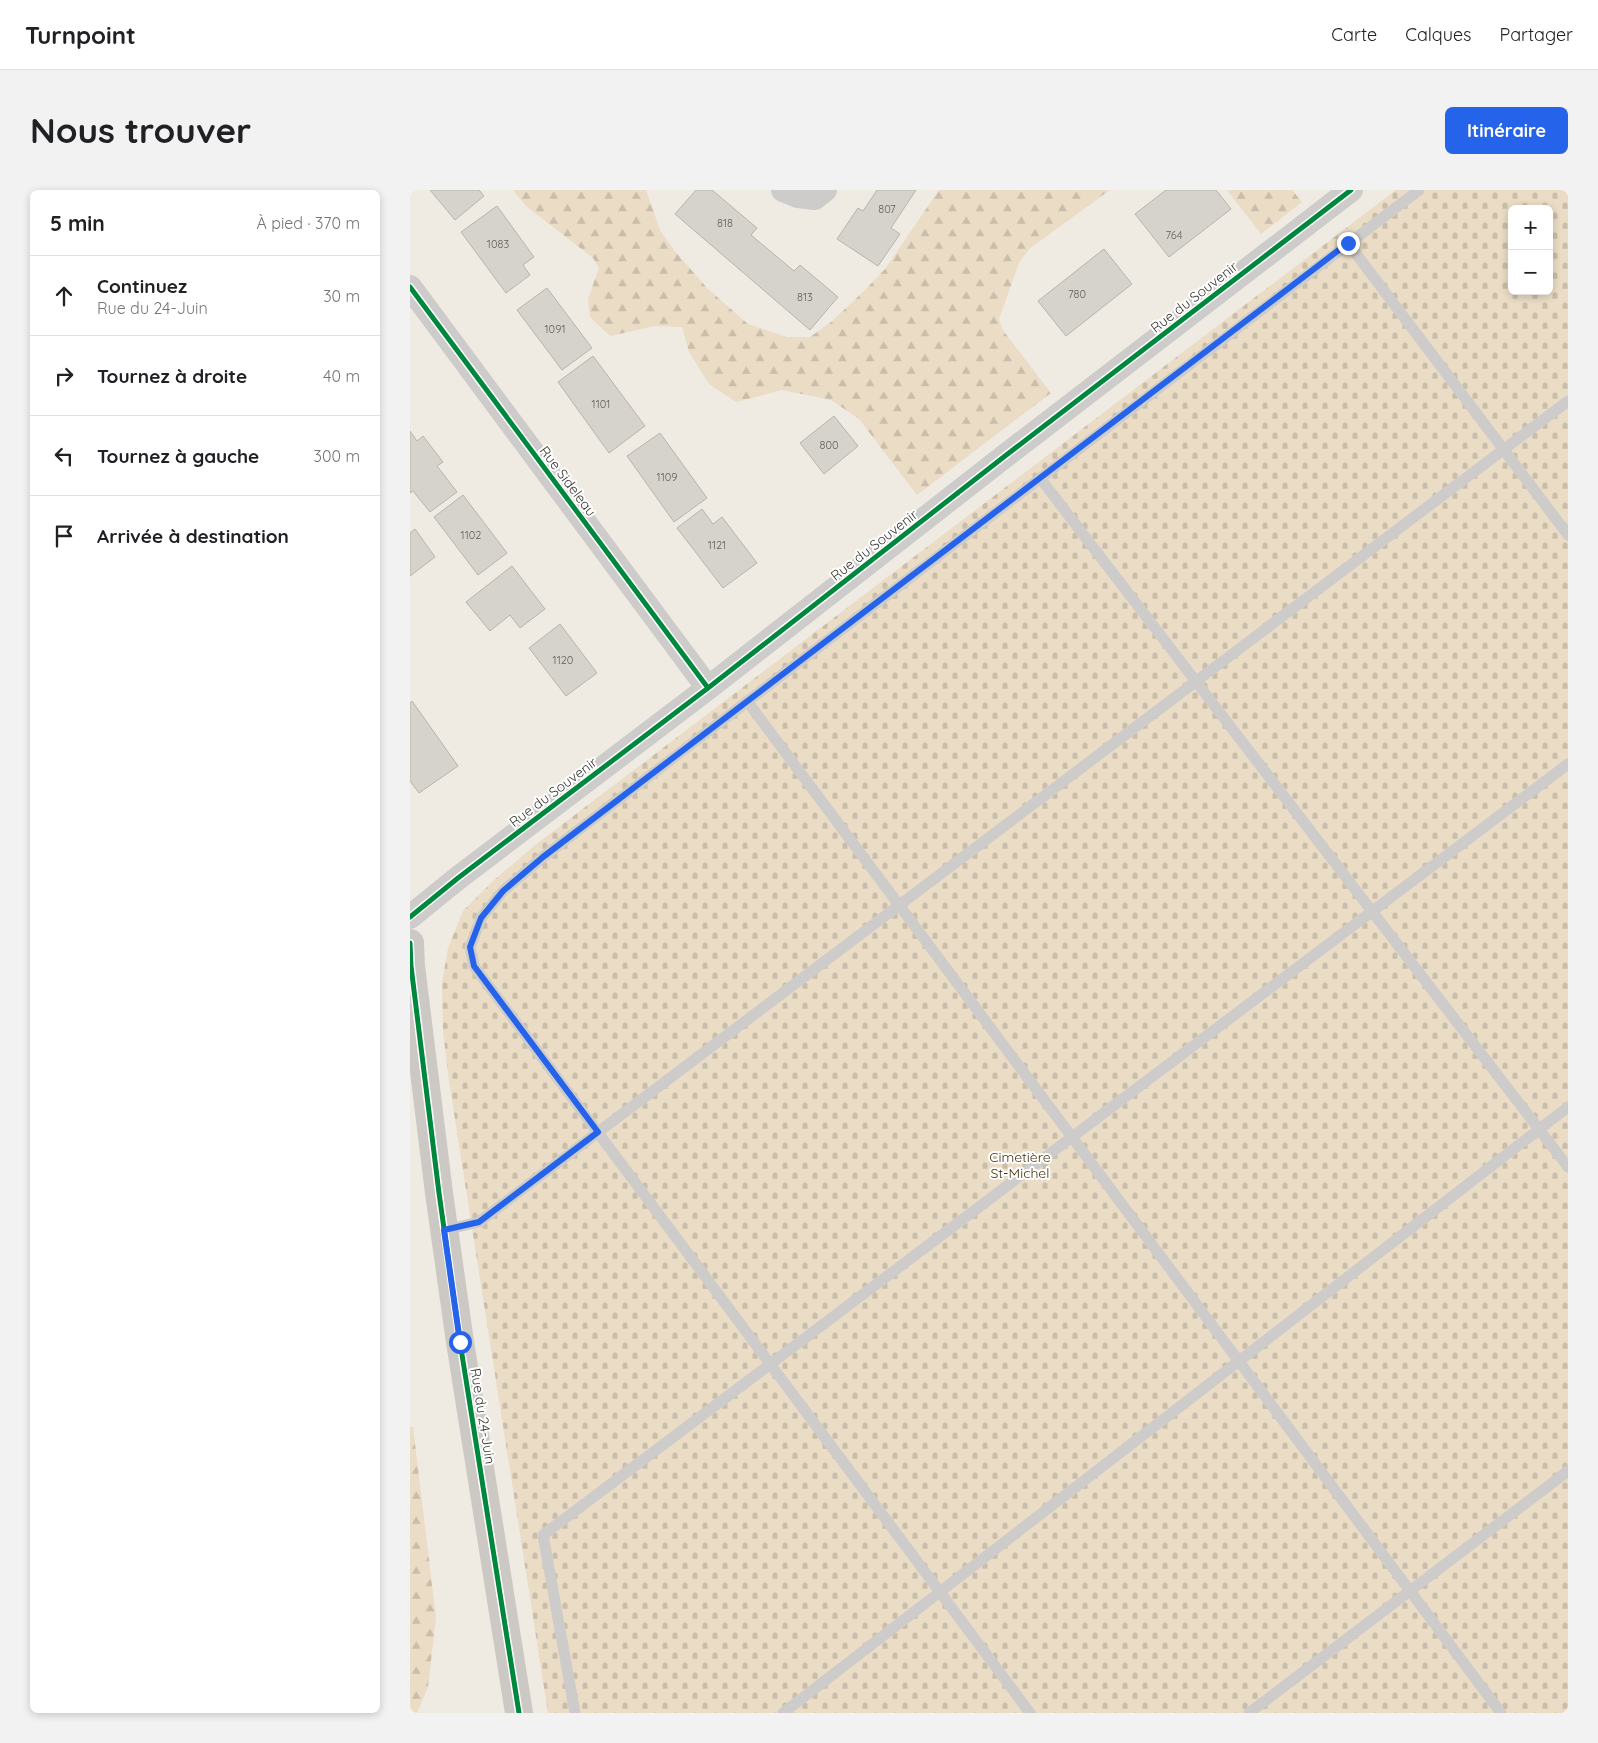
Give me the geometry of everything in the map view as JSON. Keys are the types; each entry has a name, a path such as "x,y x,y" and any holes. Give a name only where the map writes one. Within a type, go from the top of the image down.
{"street":[{"path":"782,190 798,196 815,198 825,190"},
{"name":"Rue du Souvenir","path":"410,917 458,878 708,688 1005,456 1351,190"},
{"name":"Rue Sideleau","path":"410,287 708,688"},
{"name":"Rue du 24-Juin","path":"410,943 411,966 444,1230 519,1713"}],"lane":[{"path":"1030,1713 474,966 470,947 481,918 503,891 551,851 1418,190"},
{"path":"1348,243 1568,535"},
{"path":"444,1230 479,1222 1568,401"},
{"path":"1040,478 1568,1167"},
{"path":"747,701 1500,1713"},
{"path":"575,1713 543,1535 1568,764"},
{"path":"782,1713 1568,1107"},
{"path":"1249,1713 1568,1471"}],"green space":[{"path":"513,190 646,190 660,230 674,250 707,288 748,324 787,337 810,337 831,322 885,269 939,190 1110,190 1029,249 1019,263 999,319 1002,329 1051,393 917,495 859,419 831,400 782,390 736,402 709,384 689,352 682,327 655,326 610,336 590,317 588,299 599,268 593,258 526,206"},
{"path":"1227,190 1292,190 1302,202 1261,234"},
{"name":"Cimetière St-Michel","path":"1396,190 1568,190 1568,1713 548,1713 449,1081 443,1032 442,983 448,948 463,911 493,881 534,846"},
{"path":"410,1427 413,1427 436,1618 428,1687 417,1713 410,1713"}],"building":[{"path":"430,190 479,190 484,196 455,220"},
{"path":"696,190 712,190 757,228 751,235 794,271 800,265 838,297 810,330 675,214"},
{"path":"877,190 916,190 891,228 900,234 878,266 837,239 858,208 863,211"},
{"path":"1166,190 1216,190 1231,209 1169,257 1135,214"},
{"path":"497,206 534,257 523,265 530,275 506,293 461,232"},
{"path":"1104,249 1132,284 1066,336 1038,301"},
{"path":"547,288 592,348 562,370 517,310"},
{"path":"593,356 645,426 609,453 558,382"},
{"path":"834,416 858,446 824,474 800,443"},
{"path":"410,431 417,441 423,436 443,462 437,466 457,492 430,512 413,491 410,493"},
{"path":"660,433 707,498 674,522 627,456"},
{"path":"463,495 507,553 478,575 434,517"},
{"path":"702,509 713,524 722,517 757,563 723,588 677,528"},
{"path":"415,529 435,557 410,576 410,533"},
{"path":"512,566 545,609 520,628 510,615 490,631 466,602"},
{"path":"560,624 597,673 566,696 529,648"},
{"path":"412,701 458,766 419,793 410,781 410,703"}],"cycle path":[{"path":"410,917 458,878 708,688 1005,456 1351,190"},
{"path":"410,287 708,688"},
{"path":"410,943 411,966 439,1193 460,1342 519,1713"}],"route":[{"path":"460,1342 444,1230 479,1222 598,1132 474,966 470,947 481,918 503,891 543,857 1348,243"}]}
